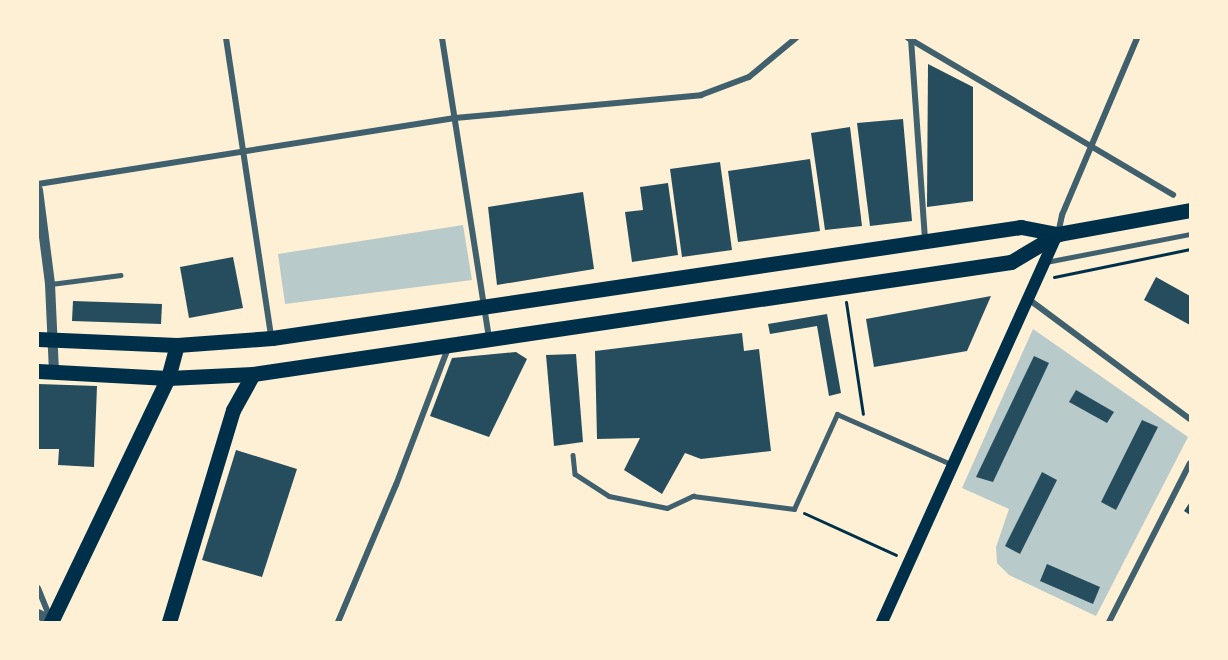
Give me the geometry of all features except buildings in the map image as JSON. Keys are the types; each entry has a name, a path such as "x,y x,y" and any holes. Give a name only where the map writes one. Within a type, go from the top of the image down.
{"main road":[{"path":"38,339 177,345 272,338 1021,227 1058,234 1190,211"},
{"path":"882,622 1026,298 1058,234"},
{"path":"38,371 168,378 253,374 1011,262 1058,234"},
{"path":"48,620 168,378 177,345"},
{"path":"169,622 233,410 253,374"}],"street":[{"path":"226,38 272,338"},
{"path":"442,38 489,339"},
{"path":"38,184 455,118 701,95 749,77 796,38"},
{"path":"910,38 1173,195"},
{"path":"910,38 925,243"},
{"path":"1058,234 1091,147 1137,38"},
{"path":"38,190 55,340 54,372"},
{"path":"1026,298 1191,419"},
{"path":"338,622 396,485 449,344"},
{"path":"1109,622 1191,463"},
{"path":"38,588 48,620"}],"lane":[{"path":"1042,263 1191,234"},
{"path":"50,284 120,275"},
{"path":"573,455 575,474 609,496 667,508 693,495 794,509 837,414 951,464"}],"path":[{"path":"1034,282 1191,249"},
{"path":"844,287 865,425"},
{"path":"794,509 909,561"}],"shaded area":[{"path":"463,225 472,280 285,304 278,254"},
{"path":"1033,329 1188,437 1096,616 1009,575 997,563 996,547 1009,509 962,488"}]}
